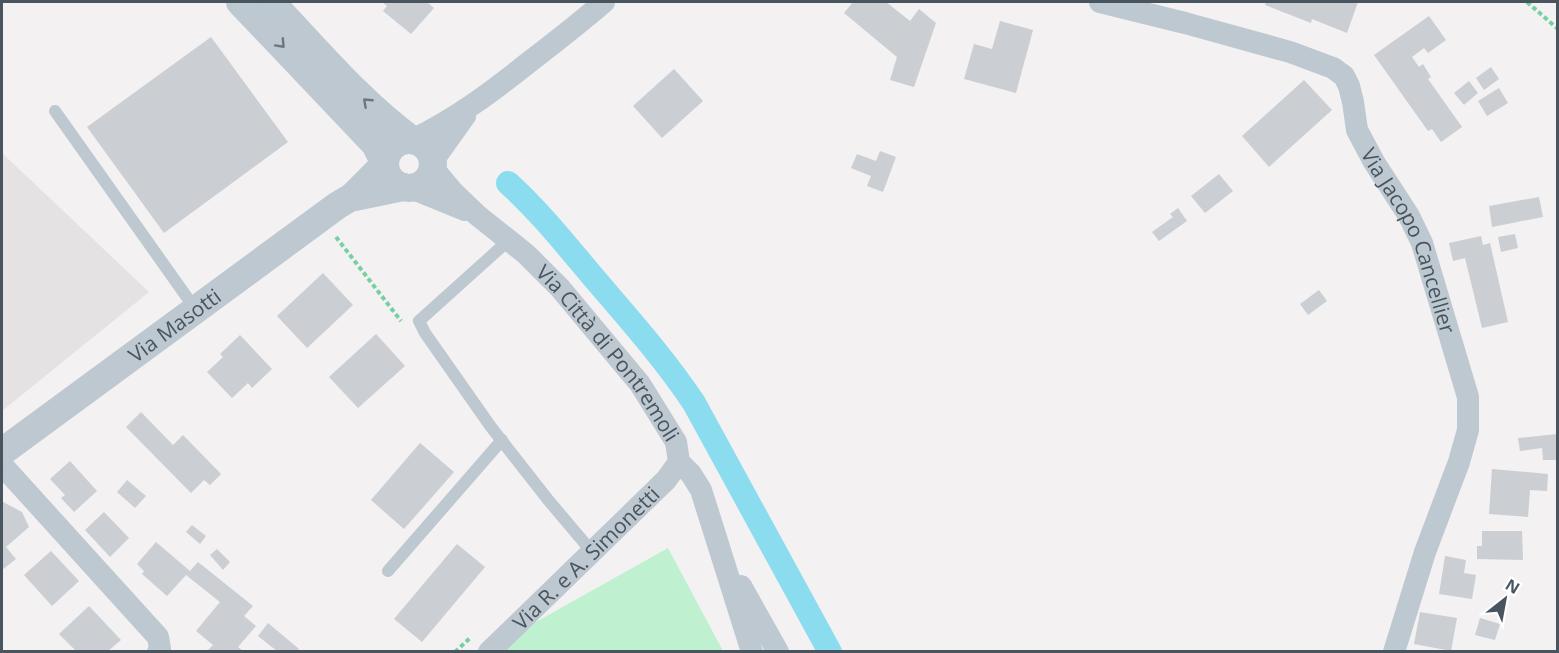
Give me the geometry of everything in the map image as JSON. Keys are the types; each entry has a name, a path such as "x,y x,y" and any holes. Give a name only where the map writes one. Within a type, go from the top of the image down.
{"street":[{"path":"240,2 375,144 390,178 407,187 425,182 448,138 474,106"},
{"path":"271,2 356,92 389,123 426,147 433,164"},
{"path":"385,164 390,148 404,140 412,140 474,106 604,2"},
{"name":"Via Jacopo Cancellier","path":"1100,2 1290,52 1333,68 1344,76 1353,102 1357,130 1374,162 1409,216 1422,243 1468,397 1468,430 1459,462 1425,552 1394,651"},
{"name":"Via Masotti","path":"2,452 350,198 385,164"},
{"name":"Via Città di Pontremoli","path":"433,164 453,192 560,288 640,384 676,442 679,462 691,474 701,490 752,651"},
{"name":"Via Masotti","path":"350,198 407,187"},
{"name":"Via Città di Pontremoli","path":"407,187 477,215"},
{"name":"Via R. e A. Simonetti","path":"489,651 593,553 666,480 679,462"},
{"path":"2,465 158,637 160,649 158,651"},
{"name":"Via Città di Pontremoli","path":"720,549 778,651"}],"lane":[{"path":"55,111 196,311"},
{"path":"509,240 419,321 425,333 502,440 593,553"},
{"path":"388,571 502,440"}],"path":[{"path":"1527,2 1557,29"},
{"path":"330,230 402,322"}],"shaded area":[{"path":"2,153 149,292 2,411"}],"green space":[{"path":"668,548 723,651 499,652 534,623"}],"building":[{"path":"382,2 427,2 434,8 411,34 383,11 387,6"},
{"path":"853,2 886,2 910,21 919,9 936,23 914,87 890,80 897,57 844,13"},
{"path":"1266,2 1358,2 1347,33 1312,19 1311,23 1265,5"},
{"path":"1429,16 1446,40 1428,53 1424,48 1412,57 1419,67 1423,64 1431,77 1428,79 1462,127 1441,142 1432,129 1428,131 1374,55"},
{"path":"1000,21 1033,30 1016,93 964,79 974,44 992,49"},
{"path":"211,37 288,142 164,233 87,127"},
{"path":"1491,67 1499,79 1484,90 1476,78"},
{"path":"674,69 703,101 662,138 633,106"},
{"path":"1304,80 1332,110 1269,167 1242,136"},
{"path":"1469,81 1478,93 1464,105 1454,93"},
{"path":"1499,88 1508,103 1487,116 1478,101"},
{"path":"880,151 896,157 883,192 867,186 871,176 851,168 857,154 876,161"},
{"path":"1219,174 1233,191 1205,213 1191,196"},
{"path":"1539,197 1543,217 1492,227 1489,206"},
{"path":"1178,208 1187,221 1159,241 1152,232 1173,217 1170,214"},
{"path":"1515,234 1518,248 1501,252 1498,237"},
{"path":"1481,236 1483,245 1490,243 1508,322 1482,328 1465,258 1453,261 1449,243"},
{"path":"323,273 353,305 307,348 277,316"},
{"path":"1319,290 1327,301 1308,315 1300,304"},
{"path":"376,334 405,366 358,408 329,377"},
{"path":"240,335 272,369 252,388 248,383 232,398 207,372 223,357 220,354"},
{"path":"141,412 173,445 183,435 221,474 210,485 204,480 191,493 126,427"},
{"path":"1557,434 1557,460 1543,460 1542,448 1520,451 1518,438"},
{"path":"420,443 454,472 404,529 371,500"},
{"path":"70,461 97,491 74,512 61,498 65,495 50,479"},
{"path":"1492,469 1548,474 1547,491 1530,490 1528,517 1489,514"},
{"path":"127,480 146,496 135,508 117,492"},
{"path":"2,503 22,512 29,527 6,547 16,559 2,570"},
{"path":"104,512 129,538 110,557 85,530"},
{"path":"192,525 206,536 200,544 186,532"},
{"path":"1482,531 1522,531 1523,560 1477,559 1477,546 1482,546"},
{"path":"156,542 190,571 198,562 253,606 244,616 256,626 238,647 243,651 208,650 213,645 196,631 220,602 186,575 167,596 142,574 144,571 137,564"},
{"path":"457,544 485,567 422,642 394,619"},
{"path":"217,549 230,562 223,570 210,555"},
{"path":"51,551 79,581 52,606 24,575"},
{"path":"1445,556 1466,560 1464,573 1476,575 1472,599 1439,594"},
{"path":"89,606 121,640 108,651 76,651 59,634"},
{"path":"1420,612 1457,618 1451,651 1414,644"},
{"path":"1480,618 1500,624 1495,640 1475,635"},
{"path":"268,623 299,649 297,651 277,651 258,636"}],"waterway":[{"path":"508,183 531,205 633,324 671,370 694,403 830,652"}]}
